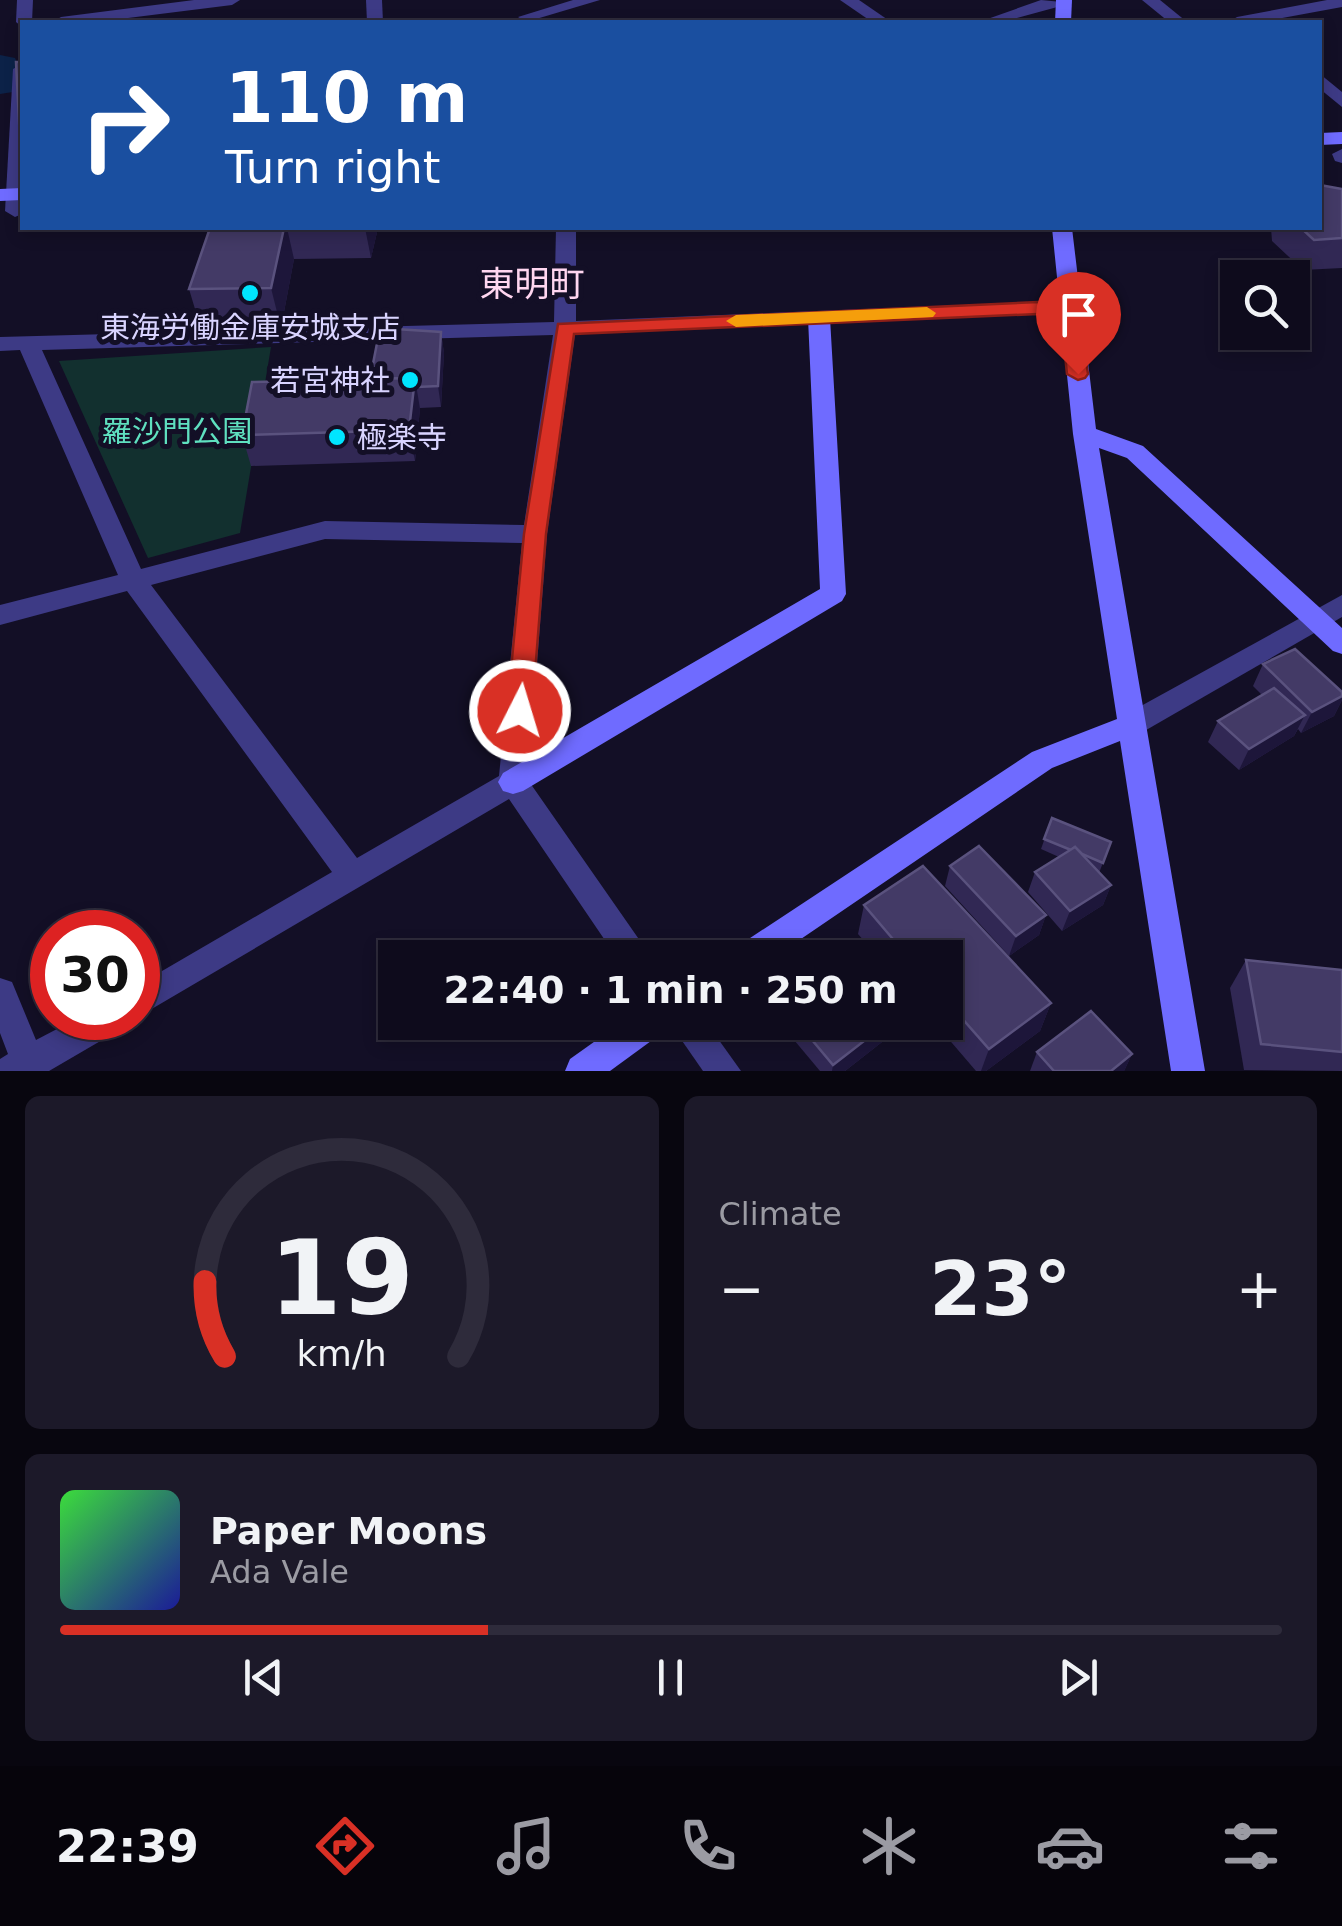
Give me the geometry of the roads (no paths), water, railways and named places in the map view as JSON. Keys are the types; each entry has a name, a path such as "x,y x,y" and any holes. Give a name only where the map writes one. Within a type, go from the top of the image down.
{"street":[{"path":"77,20 232,0"},
{"path":"526,13 592,0"},
{"path":"848,0 880,20"},
{"path":"1150,0 1176,20"},
{"path":"993,20 1041,4 1064,1"},
{"path":"1247,20 1342,2"},
{"path":"1322,81 1342,102"},
{"path":"13,203 20,117"},
{"path":"566,230 565,328 535,534 513,782 623,940"},
{"path":"1062,230 1085,434 1188,1071"},
{"path":"0,344 565,328 1038,308 1070,313"},
{"path":"160,989 833,594 820,318"},
{"path":"28,343 134,582 351,874"},
{"path":"1085,434 1135,452 1342,644"},
{"path":"0,615 325,530 535,534"},
{"path":"773,940 1042,760 1131,725 1342,605"},
{"path":"0,993 24,1068 71,1040"},
{"path":"582,1071 625,1040"},
{"path":"699,1040 724,1071"}],"waterway":[{"path":"0,67 4,82"}],"place":[{"name":"東海労働金庫安城支店","path":"250,293"},
{"name":"若宮神社","path":"410,380"},
{"name":"極楽寺","path":"337,437"}],"district":[{"name":"東明町","path":"532,284"}],"park label":[{"name":"羅沙門公園","path":"177,431"}]}
